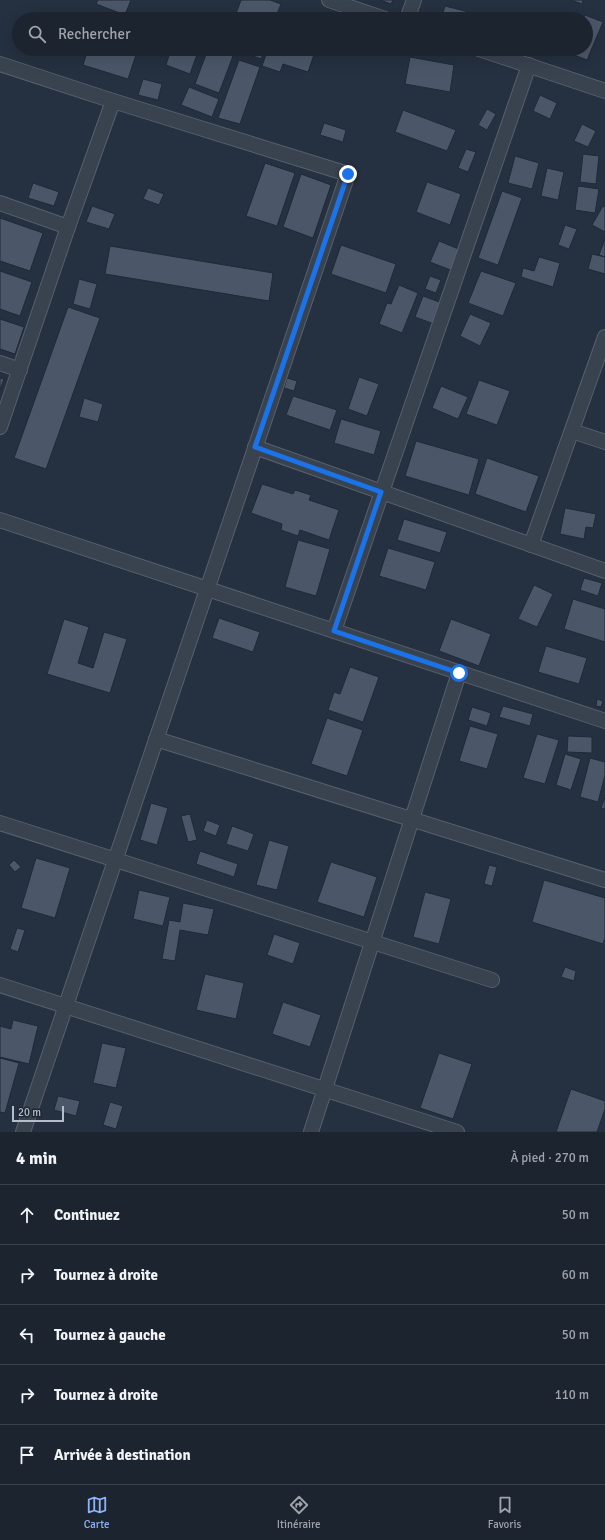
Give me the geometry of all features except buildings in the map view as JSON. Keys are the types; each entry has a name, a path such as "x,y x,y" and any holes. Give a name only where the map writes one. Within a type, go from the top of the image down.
{"street":[{"path":"329,0 364,12"},
{"path":"410,12 414,0"},
{"path":"501,56 605,91"},
{"path":"0,64 113,101 348,174 23,1132"},
{"path":"334,631 529,65"},
{"path":"0,427 68,227 113,101"},
{"path":"0,202 68,227"},
{"path":"531,545 605,336"},
{"path":"0,364 20,370"},
{"path":"572,431 605,442"},
{"path":"255,447 605,571"},
{"path":"0,520 605,722"},
{"path":"311,1132 459,673"},
{"path":"156,739 605,880"},
{"path":"0,823 492,980"},
{"path":"0,985 457,1132"}],"route":[{"path":"348,174 255,447 381,492 334,631 459,673"}]}
